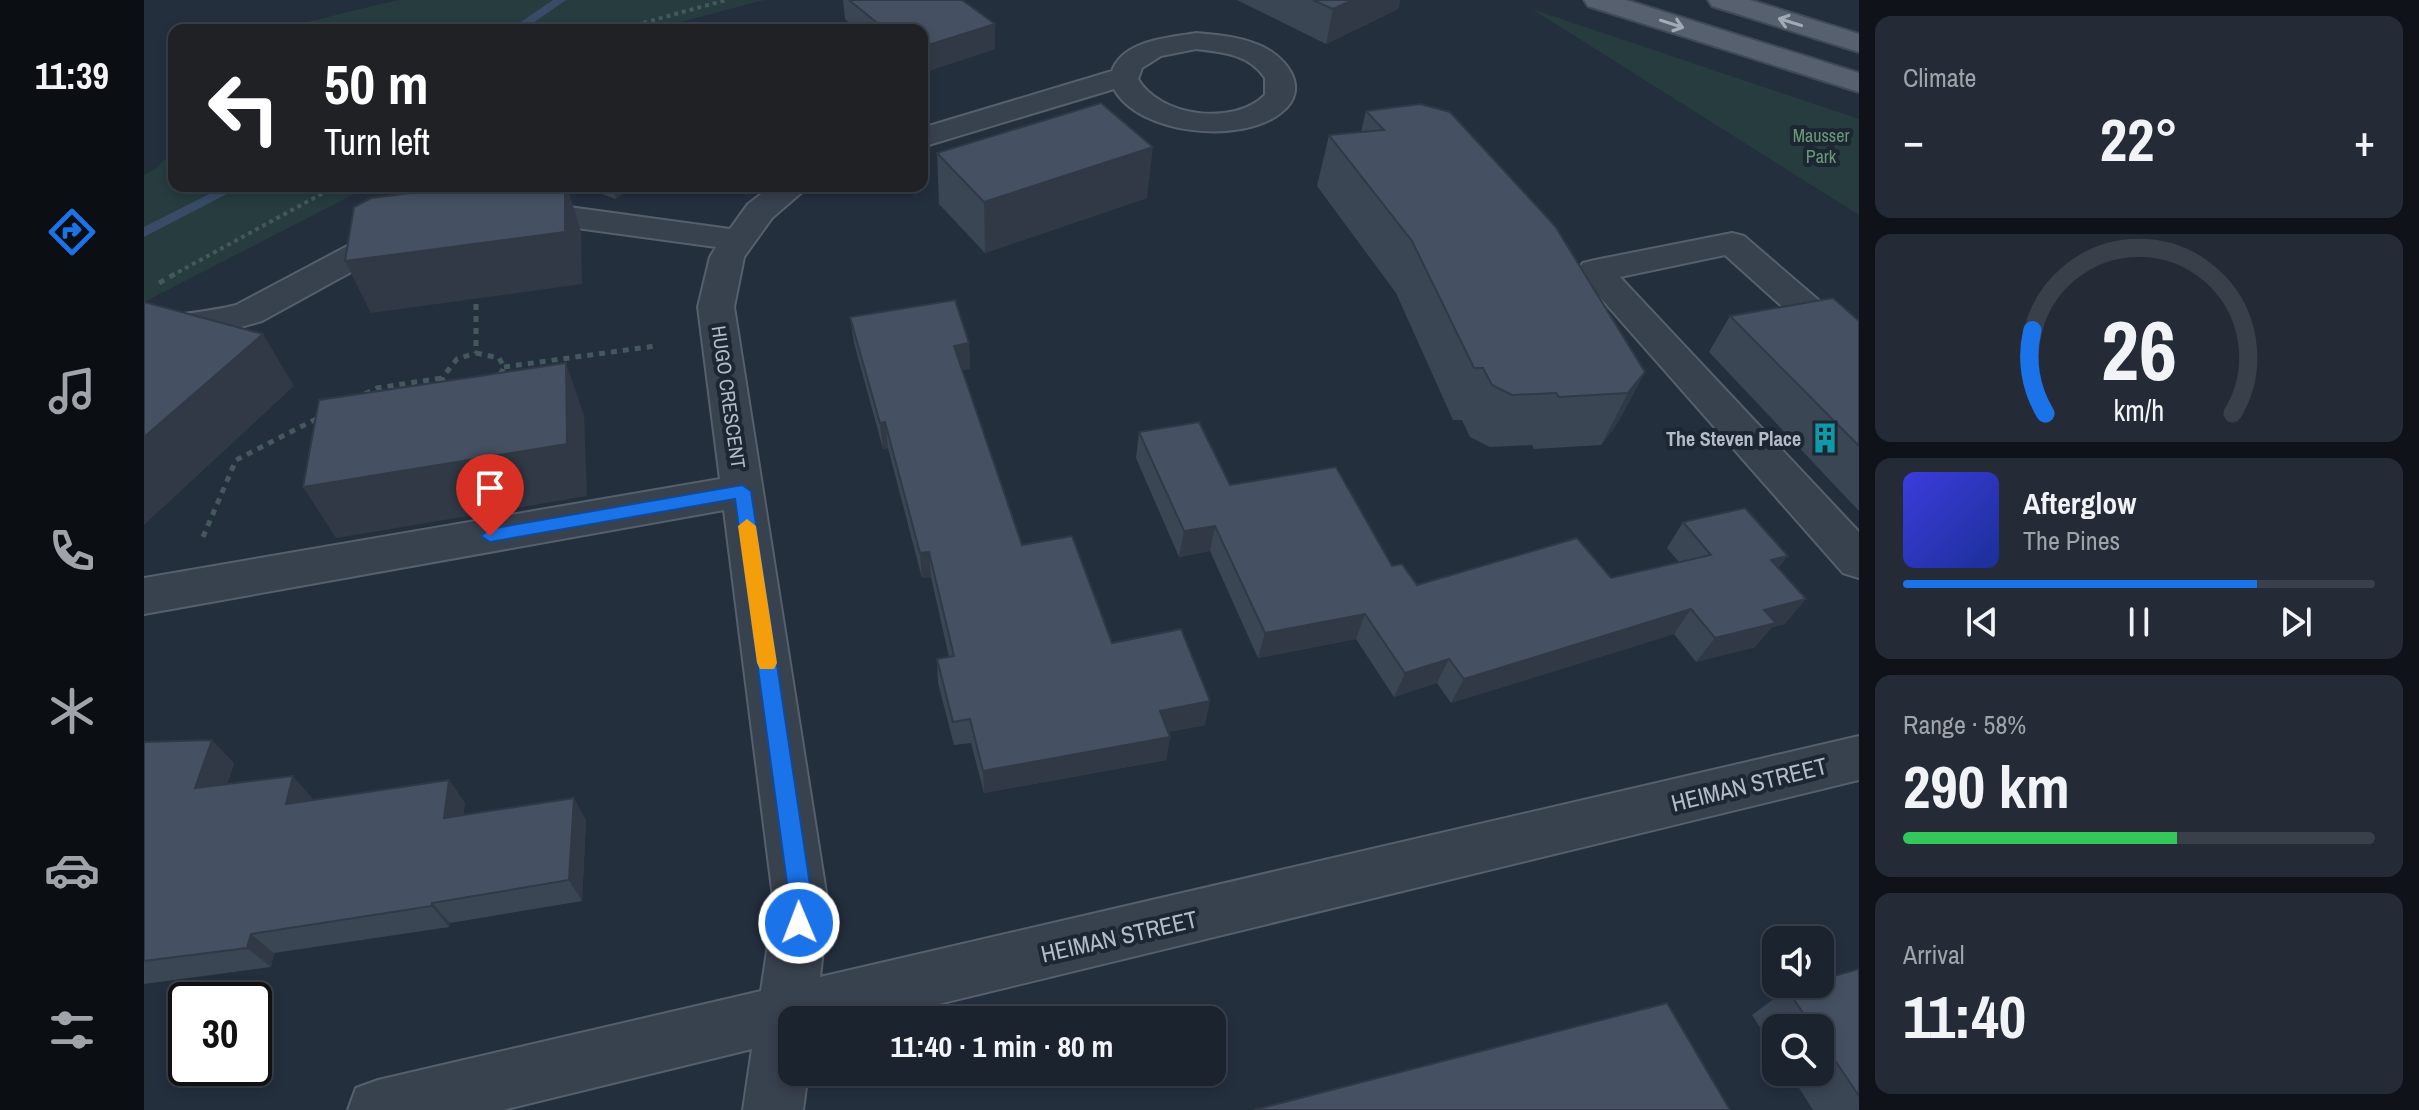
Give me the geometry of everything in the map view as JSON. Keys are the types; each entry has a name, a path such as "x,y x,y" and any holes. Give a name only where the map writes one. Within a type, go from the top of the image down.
{"main road":[{"path":"1598,0 1859,83"},
{"path":"1722,0 1859,43"}],"street":[{"path":"1196,41 1223,43 1247,50 1267,61 1282,78 1283,92 1275,104 1258,115 1235,121 1206,123 1157,113 1136,102 1123,85 1123,77 1123,71 1132,58 1162,44 1196,41"},
{"path":"928,136 1123,77"},
{"name":"HUGO CRESCENT","path":"785,192 760,211 727,257 716,307 801,905 787,1006"},
{"path":"484,208 738,240"},
{"path":"144,334 175,325 216,322 249,313 383,239 435,216"},
{"path":"1859,355 1732,243 1595,271 1859,561"},
{"path":"163,593 742,491"},
{"name":"HEIMAN STREET","path":"824,1006 1859,758"},
{"name":"HEIMAN STREET","path":"378,1110 778,1017"},
{"name":"HUGO CRESCENT","path":"773,1110 778,1073"}],"path":[{"path":"641,24 726,0"},
{"path":"158,284 325,192"},
{"path":"476,304 476,353"},
{"path":"504,367 655,346"},
{"path":"362,395 377,388 442,378 457,359 476,353 499,358 504,367 491,386 472,392 454,392 447,388 442,378"},
{"path":"472,392 472,404"},
{"path":"163,593 236,460 320,417"}],"green space":[{"path":"398,0 764,0 673,24 299,24"},
{"name":"Mausser Park","path":"1532,9 1859,119 1859,215"},
{"path":"168,156 168,192 358,192 144,302 144,175 157,168"}],"building":[{"path":"849,0 962,0 995,24 928,45 928,24 879,24"},
{"path":"1313,0 1353,0 1333,9"},
{"path":"1101,103 1153,147 984,202 937,153"},
{"path":"1420,104 1450,112 1555,226 1645,372 1628,393 1559,397 1556,393 1512,395 1492,385 1483,368 1474,368 1412,241 1329,135 1384,130 1366,111"},
{"path":"418,192 565,192 565,232 345,261 354,207 371,198"},
{"path":"1833,298 1859,321 1859,446 1730,316"},
{"path":"955,300 969,343 954,346 1022,545 1072,536 1112,643 1181,629 1210,701 1160,711 1170,737 983,771 970,719 953,722 937,659 954,656 929,552 920,553 885,422 880,423 850,317"},
{"path":"144,302 263,334 144,437"},
{"path":"566,363 567,444 303,487 319,400"},
{"path":"1199,422 1230,485 1336,467 1392,566 1402,564 1417,585 1577,538 1611,578 1711,555 1683,522 1745,508 1788,556 1771,560 1806,599 1764,610 1776,623 1715,638 1691,609 1464,679 1449,659 1405,673 1365,614 1265,633 1215,526 1184,531 1139,432"},
{"path":"212,740 195,788 293,776 286,804 449,780 444,818 574,798 569,880 432,903 432,906 251,934 247,948 144,961 144,742"},
{"path":"1859,969 1859,1096 1834,1059 1834,1014 1804,1014 1793,998 1834,998 1834,976"},
{"path":"1667,1003 1730,1110 1254,1110"}],"waterway":[{"path":"524,24 560,0"},
{"path":"144,233 223,192"}],"slow traffic":[{"path":"747,526 767,663"}],"place":[{"name":"The Steven Place","path":"1825,438"}],"route":[{"path":"490,536 742,491 801,905 799,923"}]}
